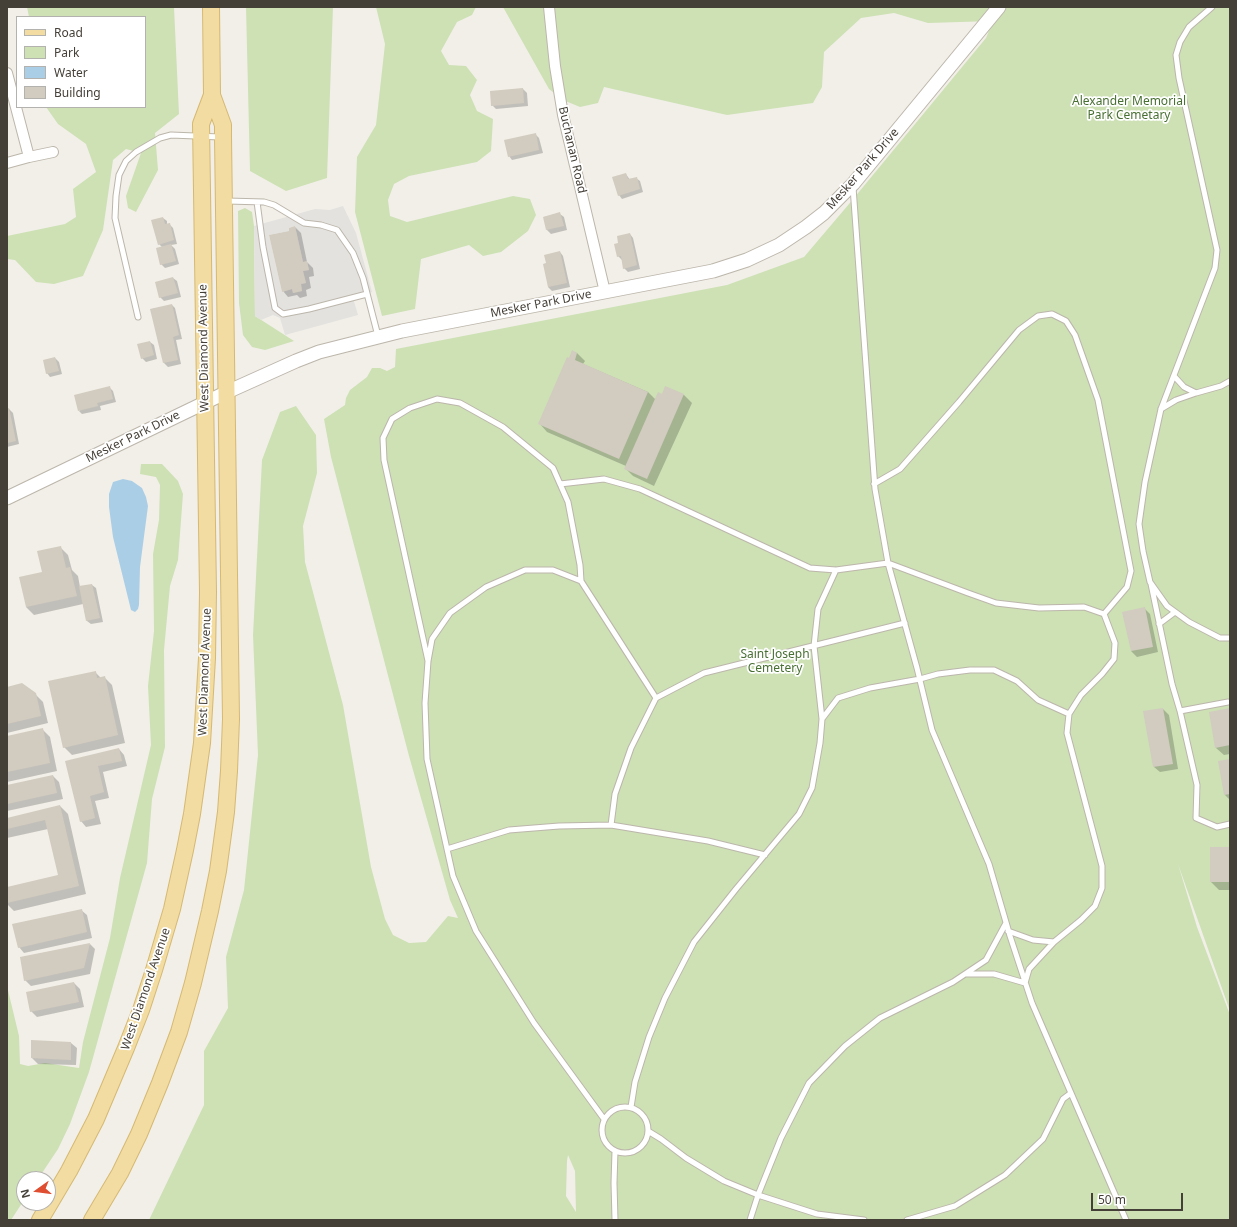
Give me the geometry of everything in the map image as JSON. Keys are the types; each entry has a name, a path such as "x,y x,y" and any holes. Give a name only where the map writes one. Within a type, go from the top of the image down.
{"main road":[{"name":"West Diamond Avenue","path":"92,1220 120,1173 139,1134 179,1032 207,926 218,870 223,834 229,771 231,719 223,125 212,95 210,7"},
{"name":"West Diamond Avenue","path":"40,1220 69,1172 92,1126 126,1048 154,970 172,909 192,814 202,743 207,658 208,592 204,403 195,136 212,95"},
{"path":"103,1220 120,1173"}],"street":[{"name":"Buchanan Road","path":"549,7 563,115 605,292"},
{"name":"Mesker Park Drive","path":"7,498 227,392 319,352 402,331 713,271 759,255 779,245 806,227 824,213 853,184 999,7"},
{"path":"7,73 16,107"},
{"path":"16,108 29,157"},
{"path":"7,162 53,152"}],"lane":[{"path":"1212,7 1189,27 1180,42 1176,55 1179,78 1217,250 1215,268 1161,409 1145,482 1139,524 1143,552 1196,785 1196,818 1218,827 1230,824"},
{"path":"138,317 115,218 119,175 126,161 136,152 160,138 171,135 223,137"},
{"path":"853,184 874,484 888,563 920,679 932,730 989,864 1008,931 1032,1002 1126,1220"},
{"path":"224,201 264,202 274,206 304,224 321,225 337,230 353,253 363,278 378,337"},
{"path":"257,202 263,247 275,308 283,314 367,294"},
{"path":"874,484 900,469 1020,330 1038,316 1052,314 1066,321 1075,335 1098,400 1131,571 1127,587 1104,614"},
{"path":"1174,376 1184,387 1196,393"},
{"path":"1161,409 1176,400 1220,386 1230,381"},
{"path":"428,661 384,460 382,438 392,418 410,408 436,399 460,403 503,427 553,468 568,502 580,565 581,581 656,698"},
{"path":"560,484 604,479 640,489 810,568 836,570 888,563 968,594 996,602 1039,608 1084,608 1104,614"},
{"path":"581,581 553,570 524,570 486,587 450,613 432,639 428,661 425,703 427,759 454,876 476,931 534,1023 604,1119"},
{"path":"631,1107 635,1082 649,1037 665,998 694,942 799,814 812,788 820,743 822,719 814,646 818,609 836,570"},
{"path":"1150,582 1167,606 1189,622 1220,638 1230,638"},
{"path":"1159,624 1175,612"},
{"path":"1025,983 1030,969 1054,942 1095,906 1102,888 1102,866 1068,733 1069,714 1081,695 1114,659 1115,643 1104,614"},
{"path":"611,824 615,794 631,748 656,698 704,674 904,623"},
{"path":"822,719 838,698 870,688 920,679 938,674 970,670 994,670 1017,681 1038,700 1069,714"},
{"path":"1180,710 1228,702"},
{"path":"447,849 509,830 611,824 708,841 765,856"},
{"path":"750,1220 758,1195 781,1138 809,1084 844,1046 880,1018 953,982 986,960 1006,923"},
{"path":"1008,931 1033,940 1054,942"},
{"path":"966,974 994,974 1025,983"},
{"path":"907,1220 955,1206 1005,1175 1043,1139 1063,1099 1071,1093"},
{"path":"624,1106 631,1107 639,1111 644,1117 648,1132 646,1139 637,1150 630,1153 622,1153 609,1147 604,1141 602,1126 604,1119 609,1112 624,1106"},
{"path":"648,1132 661,1139 686,1158 724,1181 758,1195 817,1214 864,1220"},
{"path":"615,1151 615,1220"}],"green space":[{"path":"27,7 174,7 179,114 155,133 158,170 136,212 128,208 126,196 141,153 126,149 113,160 103,230 83,276 54,284 36,282 15,260 7,259 7,236 65,224 76,217 73,189 96,172 86,144 58,124 47,108 146,108 146,16 29,16"},
{"path":"246,7 333,7 327,178 286,191 250,171"},
{"path":"376,7 476,7 472,15 457,22 441,51 449,65 466,66 477,80 470,95 477,111 493,119 491,151 477,162 409,176 394,184 388,200 390,216 407,222 513,196 530,199 536,215 528,231 501,252 483,256 469,245 421,259 415,309 382,316 355,212 357,157 376,125 385,44"},
{"name":"Saint Joseph Cemetery","path":"503,7 1230,7 1230,1011 1178,864 1197,927 1230,1015 1230,1220 149,1220 204,1105 204,1051 228,1008 226,957 244,890 258,755 253,635 262,460 280,412 296,406 316,435 317,473 303,526 305,562 343,705 371,867 385,919 393,935 409,943 426,942 448,916 458,918 450,900 409,756 331,457 324,419 345,405 346,398 350,390 367,377 372,368 380,368 387,371 395,367 396,349 727,285 804,257 986,38 993,21 928,23 894,13 861,18 824,52 822,87 813,103 727,115 604,87 598,103 580,107 563,100 549,89","holes":["568,1155 575,1171 576,1212 566,1196"]},
{"path":"245,208 252,212 254,226 255,316 294,341 265,350 252,347 243,335 239,303 238,211"},
{"path":"141,464 162,464 178,481 183,494 178,560 170,586 164,650 165,747 152,799 147,863 89,1072 70,1124 58,1149 43,1171 16,1171 17,1211 11,1220 7,1220 7,986 19,1036 20,1064 28,1066 45,1063 79,1068 83,1042 110,938 120,878 151,745 148,686 154,631 153,554 159,520 160,485 156,477 140,474"}],"shaded area":[{"path":"343,206 356,233 372,292 353,298 358,315 285,335 280,318 273,315 261,320 255,316 254,226 315,209 330,210","holes":["295,226 303,262 307,261 309,270 303,271 306,283 301,284 302,291 293,293 292,289 282,292 269,235 289,231 289,228"]}],"water":[{"path":"123,479 132,481 142,488 148,506 140,567 139,605 135,612 131,610 113,537 109,507 109,494 113,482"}],"building":[{"path":"523,88 524,103 491,106 490,91"},
{"path":"536,133 539,150 508,157 504,140"},
{"path":"626,173 628,179 637,177 640,189 618,196 612,177"},
{"path":"560,212 564,226 546,230 543,217"},
{"path":"163,217 165,224 170,223 174,240 158,245 151,220"},
{"path":"295,226 303,262 307,261 309,270 303,271 306,283 301,284 302,291 293,293 292,289 282,292 269,235 289,231 289,228"},
{"path":"630,233 637,265 623,269 621,256 617,257 614,244 618,243 617,236"},
{"path":"171,244 176,261 160,265 156,248"},
{"path":"560,251 567,283 548,287 543,264 546,263 544,255"},
{"path":"173,277 178,293 159,298 155,282"},
{"path":"172,304 179,335 173,337 178,360 163,363 150,309"},
{"path":"150,341 154,355 141,359 137,344"},
{"path":"572,350 577,353 575,360 648,392 619,459 538,424 567,357 569,358"},
{"path":"55,357 59,371 46,374 43,360"},
{"path":"110,386 113,399 97,403 98,406 78,411 74,395"},
{"path":"665,386 684,394 647,479 624,469 658,392 662,394"},
{"path":"9,408 16,441 7,443 7,409"},
{"path":"61,546 66,568 70,567 77,596 26,607 19,577 42,572 37,551"},
{"path":"92,584 100,618 86,621 79,586"},
{"path":"1145,607 1153,647 1131,651 1122,612"},
{"path":"96,671 97,678 105,676 118,735 63,748 48,681"},
{"path":"22,683 36,693 41,716 7,724 7,687"},
{"path":"1163,708 1173,764 1153,767 1143,711"},
{"path":"1230,708 1230,745 1215,748 1209,712"},
{"path":"43,728 50,763 7,772 7,736"},
{"path":"119,748 122,761 98,766 104,792 90,796 95,818 80,822 65,761"},
{"path":"1230,759 1230,794 1224,795 1218,761"},
{"path":"53,775 57,793 7,804 7,785"},
{"path":"60,805 79,886 7,903 7,887 58,875 45,820 7,829 7,818"},
{"path":"1210,847 1230,847 1230,882 1210,882"},
{"path":"82,909 87,932 18,948 12,924"},
{"path":"90,943 84,968 24,981 20,957"},
{"path":"74,982 79,1002 30,1012 26,992"},
{"path":"31,1040 71,1042 71,1060 31,1058"}],"park label":[{"name":"Alexander Memorial Park Cemetary","path":"1129,109"}]}
